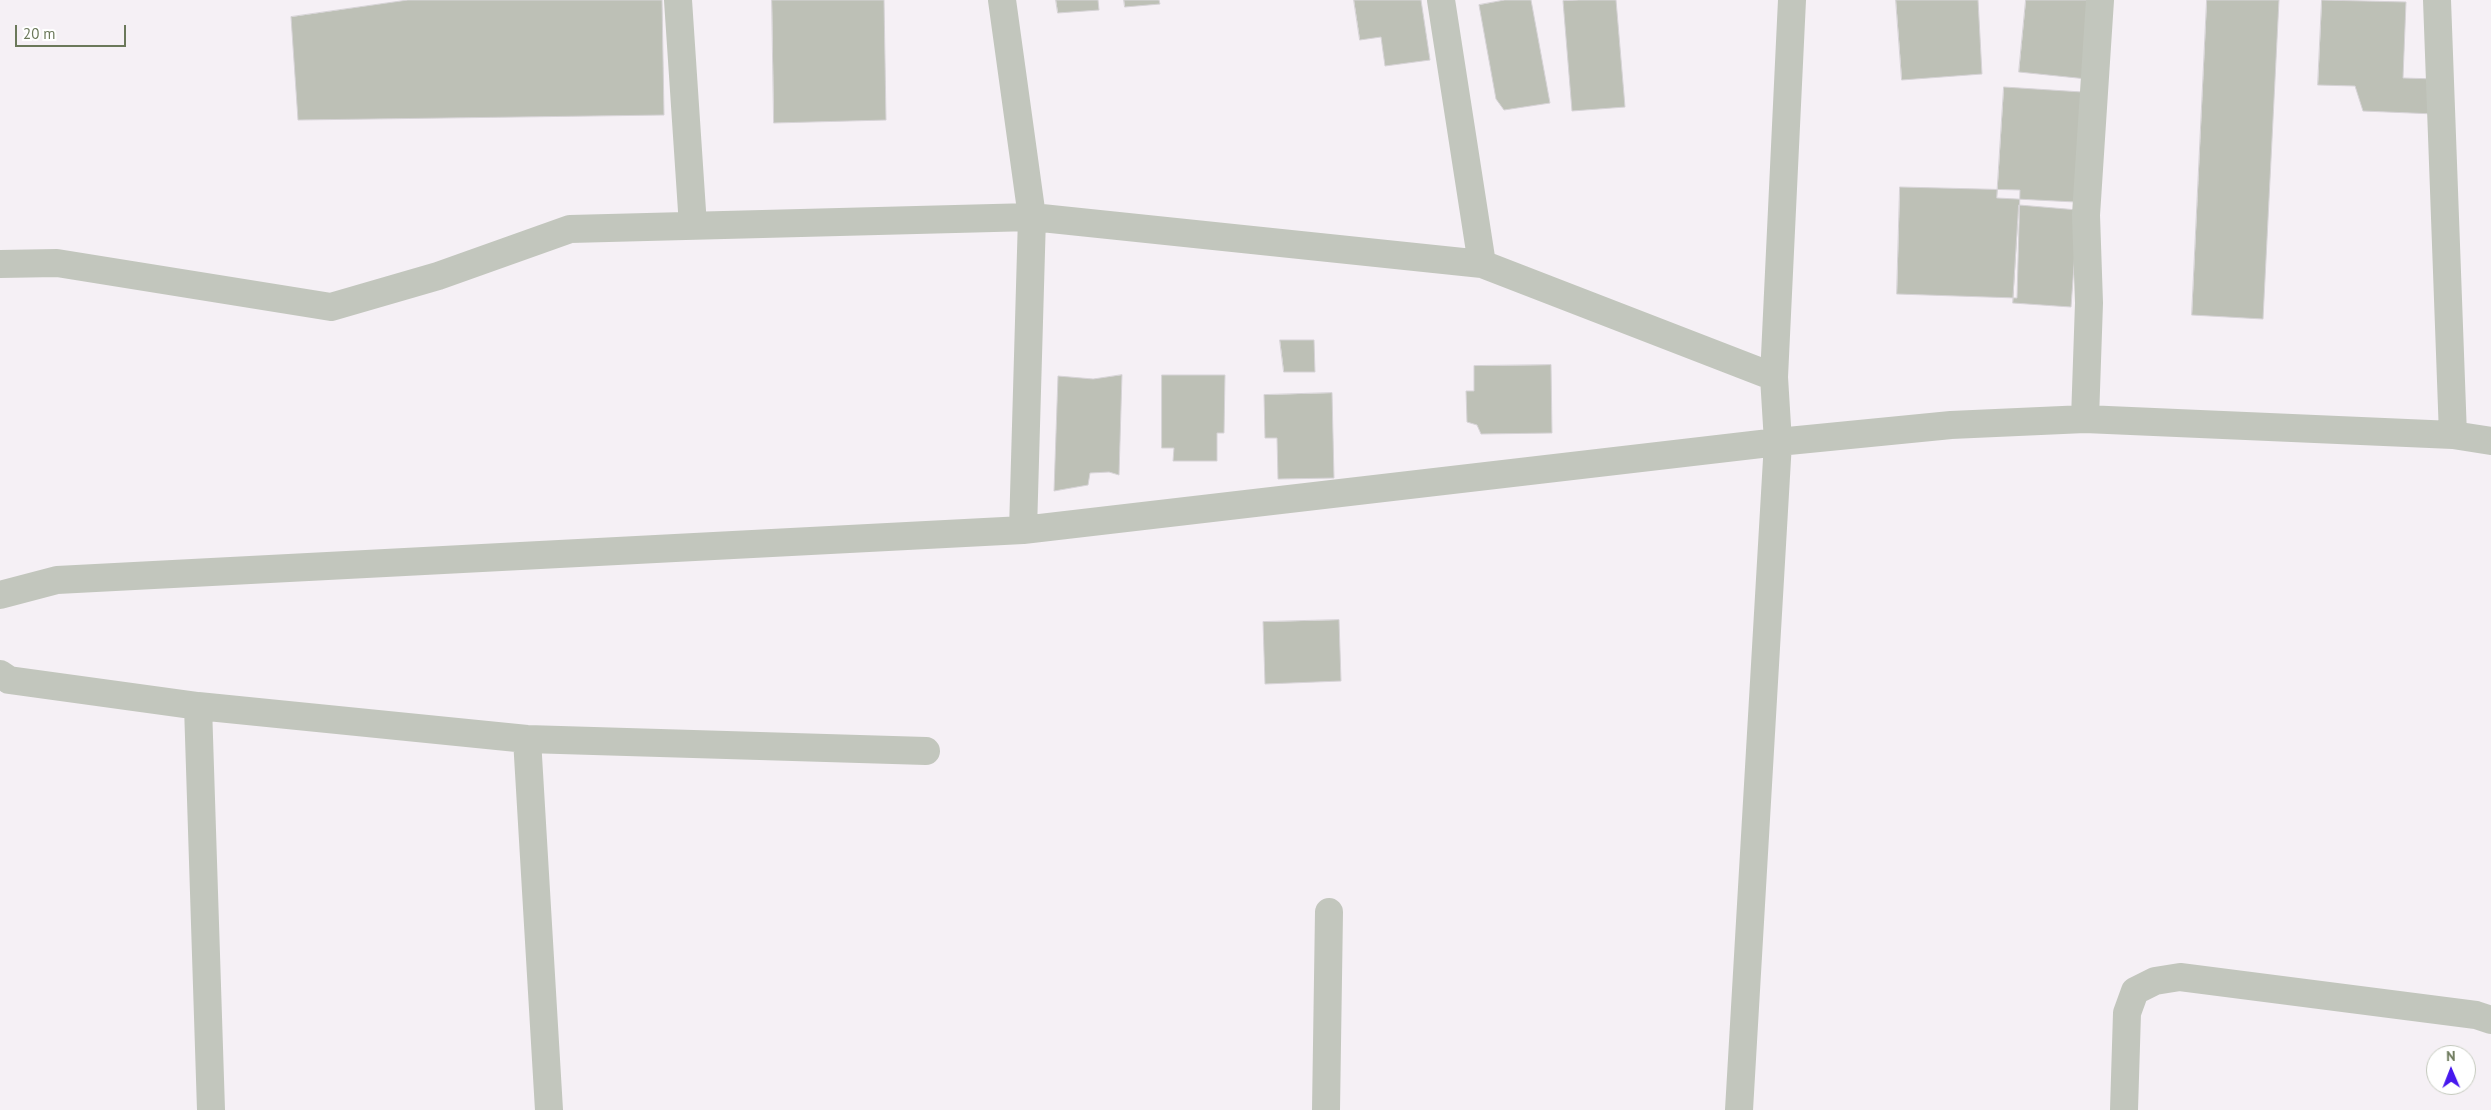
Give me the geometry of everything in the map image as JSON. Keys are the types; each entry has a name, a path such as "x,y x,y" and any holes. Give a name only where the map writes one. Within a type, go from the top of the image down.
{"street":[{"path":"678,0 693,226"},
{"path":"1002,0 1032,217 1023,530"},
{"path":"1441,0 1482,264"},
{"path":"1738,1110 1778,442 1774,377 1792,0"},
{"path":"2085,419 2089,303 2086,215 2100,0"},
{"path":"2436,0 2453,435"},
{"path":"0,264 57,263 331,307 438,276 570,229 1032,217 1482,264 1774,377"},
{"path":"0,595 56,580 1023,530 1778,442 1951,425 2085,419 2453,435 2491,441"},
{"path":"0,674 9,680 198,706 527,739 926,752"},
{"path":"198,706 211,1110"},
{"path":"527,739 549,1110"},
{"path":"1326,1110 1329,912"},
{"path":"2124,1110 2127,1013 2135,992 2155,981 2180,977 2476,1015 2491,1020"}],"building":[{"path":"408,0 662,0 664,115 298,120 291,17"},
{"path":"772,0 884,0 886,120 774,123"},
{"path":"1056,0 1098,0 1099,10 1058,13"},
{"path":"1124,0 1159,0 1160,4 1125,7"},
{"path":"1354,0 1421,0 1430,60 1385,66 1381,37 1360,40"},
{"path":"1505,0 1531,0 1550,103 1504,110 1496,99 1479,5"},
{"path":"1616,0 1625,107 1572,111 1563,1"},
{"path":"1896,0 1978,0 1982,74 1902,80"},
{"path":"2026,0 2093,0 2087,79 2019,72"},
{"path":"2207,0 2279,0 2263,319 2192,315"},
{"path":"2322,0 2406,2 2403,78 2437,79 2435,114 2363,111 2355,86 2318,85"},
{"path":"2004,87 2082,92 2075,202 1997,198"},
{"path":"1900,187 2020,190 2017,298 1897,294"},
{"path":"2019,205 2078,210 2071,307 2013,303"},
{"path":"1280,340 1314,340 1315,372 1284,372"},
{"path":"1551,365 1552,433 1481,434 1477,425 1467,422 1466,391 1474,391 1474,366"},
{"path":"1122,375 1119,475 1109,472 1090,473 1088,485 1054,491 1058,376 1093,379"},
{"path":"1162,375 1225,375 1224,433 1217,433 1217,461 1173,461 1174,448 1162,448"},
{"path":"1332,393 1334,478 1278,479 1277,438 1265,438 1264,395"},
{"path":"1339,620 1341,681 1265,684 1263,622"}]}
